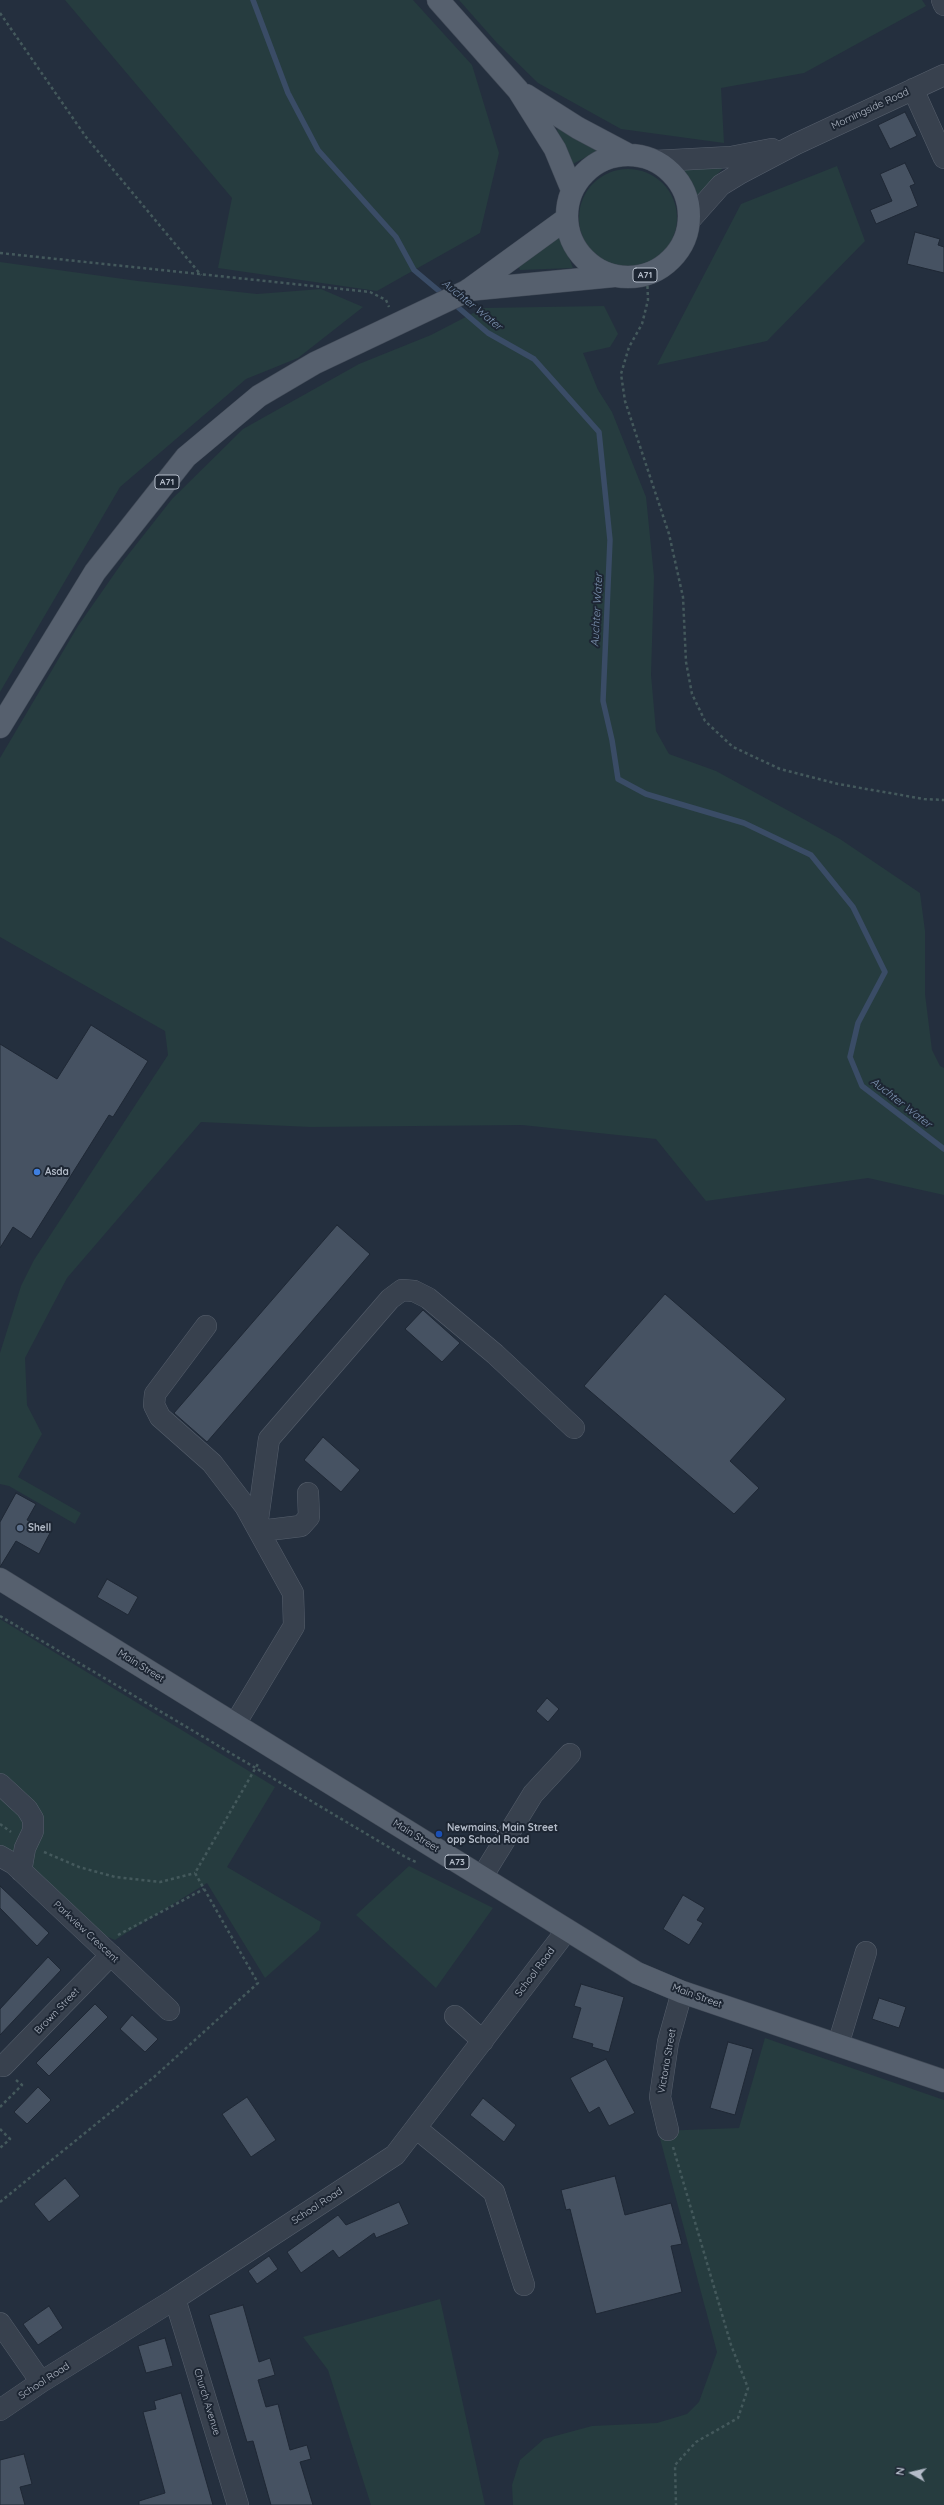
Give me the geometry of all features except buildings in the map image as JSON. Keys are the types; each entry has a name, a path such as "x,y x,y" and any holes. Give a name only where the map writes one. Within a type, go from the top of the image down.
{"main road":[{"name":"A71","path":"438,0 518,90 555,149 572,190"},
{"name":"A71","path":"467,291 614,276 629,278 647,274 656,270 673,258 684,241 689,221 688,205 684,190 675,176 655,161 646,157 627,154 578,128 518,90"},
{"name":"A71","path":"614,276 596,268 580,256 570,238 566,219 567,204 572,190 581,175 594,164 610,157 627,154"},
{"name":"A71","path":"0,727 95,572 186,457 259,396 315,363 467,291 566,219"},
{"name":"Main Street","path":"0,1579 637,1973 682,1992 944,2080"}],"street":[{"path":"942,0 944,5"},
{"name":"Morningside Road","path":"689,221 721,185 796,144 944,75"},
{"path":"913,89 944,158"},
{"name":"Morningside Road","path":"655,161 731,158 796,144"},
{"path":"258,1529 269,1439 390,1298 402,1290 414,1291 428,1298 495,1354 574,1428"},
{"path":"206,1326 155,1394 154,1405 160,1417 212,1463 245,1506 292,1593 294,1626 235,1724"},
{"path":"258,1529 301,1526 309,1517 308,1494"},
{"path":"482,1877 533,1794 570,1754"},
{"path":"0,1784 27,1809 33,1819 32,1831 27,1843 21,1871"},
{"name":"Parkview Crescent","path":"0,1856 21,1871 169,2010"},
{"name":"School Road","path":"0,2410 41,2382 175,2299 395,2155 567,1930"},
{"name":"Brown Street","path":"3,2066 105,1950"},
{"path":"838,2045 866,1952"},
{"name":"Victoria Street","path":"668,2130 660,2097 668,2042 682,1992"},
{"path":"455,2016 483,2041"},
{"path":"416,2128 494,2192 524,2285"},
{"name":"Church Avenue","path":"175,2299 238,2505"},
{"path":"0,2323 41,2382"}],"path":[{"path":"0,13 86,138 201,275"},
{"path":"0,253 370,292 386,300 404,320"},
{"path":"647,274 648,300 642,324 629,347 621,374 626,401 669,534 683,597 686,662 692,694 705,721 733,747 780,769 838,784 924,799 944,800"},
{"path":"0,1616 407,1858 421,1864"},
{"path":"0,1824 27,1843 79,1867 115,1877 160,1882 195,1873"},
{"path":"105,1950 204,1889"},
{"path":"0,2107 22,2086 3,2066"},
{"path":"0,2129 10,2139 0,2148"},
{"path":"668,2130 731,2345 748,2388 738,2418 696,2442 675,2465 676,2505"}],"green space":[{"path":"65,0 413,0 472,65 499,153 480,233 377,291 218,268 232,198"},
{"path":"459,0 922,0 926,6 804,73 721,88 724,143 621,129 538,83 497,43"},
{"path":"559,128 601,149 571,165 557,130"},
{"path":"721,165 722,169 697,197 683,167"},
{"path":"837,166 865,241 767,341 657,365 741,204"},
{"path":"628,169 647,173 663,183 673,199 677,218 673,237 663,253 647,263 628,267 609,263 593,253 583,237 579,218 583,199 593,183 609,173"},
{"path":"559,231 573,268 520,270 518,265"},
{"path":"0,262 138,281 257,294 321,289 363,307 298,358 246,379 120,487 0,692"},
{"path":"604,306 618,334 610,347 583,353 598,390 612,412 646,497 654,577 651,675 656,731 669,754 716,771 840,839 920,893 925,931 925,994 932,1050 940,1066 944,1068 944,1195 868,1178 706,1201 656,1139 522,1125 311,1127 201,1122 67,1278 25,1358 27,1405 42,1434 18,1477 81,1513 75,1524 9,1486 0,1484 0,1353 21,1286 34,1260 168,1055 165,1031 0,937 0,758 78,626 124,560 172,499 243,429 359,364 431,335 483,308"},
{"path":"0,1619 275,1787 227,1867 321,1922 319,1930 265,1978 207,1883 115,1940 94,1931 0,1846"},
{"path":"409,1866 493,1908 436,1988 356,1915"},
{"path":"765,2038 944,2100 944,2505 513,2505 512,2485 520,2460 544,2439 592,2426 657,2423 687,2414 699,2402 717,2352 658,2131 739,2128"},
{"path":"440,2299 485,2505 371,2505 328,2370 303,2337"}],"waterway":[{"name":"Auchter Water","path":"253,0 288,93 318,150 396,237 414,270 445,296"},
{"name":"Auchter Water","path":"453,303 488,333 534,359 599,432 610,540 603,701 612,740 618,779 646,794 744,823 811,855 853,907 885,972 858,1023 850,1057 862,1086 944,1149"}],"place":[{"name":"Asda","path":"37,1172"},
{"name":"Shell","path":"20,1528"},
{"name":"Newmains, Main Street opp School Road","path":"439,1834"}]}
